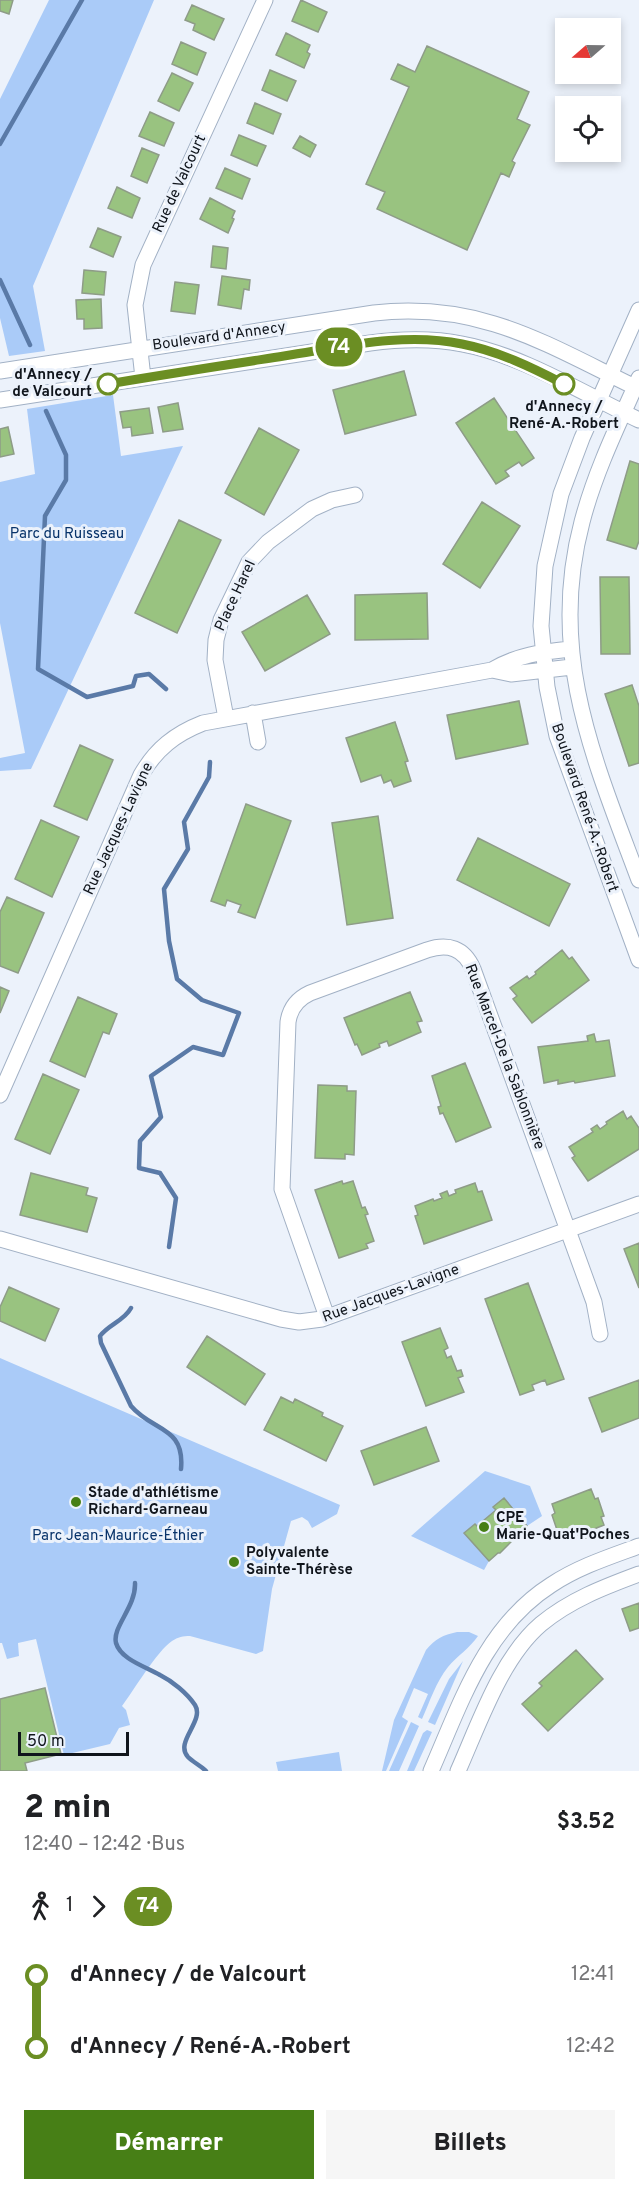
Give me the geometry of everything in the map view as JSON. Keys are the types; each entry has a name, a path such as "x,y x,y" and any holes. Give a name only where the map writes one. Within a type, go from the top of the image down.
{"street":[{"name":"Rue de Valcourt","path":"143,378 135,305 143,265 265,0"},
{"name":"Boulevard René-A.-Robert","path":"639,310 567,476 553,524 543,581 542,652 550,710 562,750 639,960"},
{"name":"Boulevard d'Annecy","path":"0,371 374,313 428,311 460,315 503,325 533,337 610,376 638,384"},
{"name":"Boulevard d'Annecy","path":"0,400 370,343 425,340 462,344 504,356 639,420"},
{"name":"Boulevard René-A.-Robert","path":"638,384 596,477 581,524 571,581 570,649 583,721 593,756 639,880"},
{"name":"Place Harel","path":"226,718 215,660 216,640 221,620 249,562 268,542 312,509 332,500 355,495"},
{"name":"Rue Jacques-Lavigne","path":"0,1095 141,775 154,756 171,739 202,723 492,670 509,660 542,652 570,649"},
{"name":"Rue Jacques-Lavigne","path":"492,670 511,674 572,667"},
{"path":"253,713 258,742"},
{"name":"Rue Marcel-De la Sablonnière","path":"327,1317 282,1189 289,1016 296,1002 304,995 440,946 451,947 462,953 469,962 569,1230 597,1310 600,1334"},
{"name":"Rue Jacques-Lavigne","path":"0,1239 281,1319 307,1322 327,1317 639,1204"},
{"path":"431,1771 472,1678 488,1648 510,1620 534,1597 561,1579 583,1567 639,1546"},
{"path":"458,1771 501,1678 531,1633 558,1611 582,1597 639,1574"}],"green space":[{"path":"49,0 154,0 33,286 45,351 9,356 0,318 0,99"},
{"name":"Parc du Ruisseau","path":"113,395 121,456 183,446 31,769 0,771 0,758 25,753 0,623 0,482 35,474 27,409"},
{"name":"Parc Jean-Maurice-Éthier","path":"0,1358 340,1505 337,1514 312,1528 302,1517 291,1521 272,1589 263,1651 256,1654 190,1636 174,1640 153,1662 122,1706 126,1710 130,1725 119,1728 110,1744 64,1755 36,1639 18,1643 19,1656 7,1659 2,1643 0,1643"},
{"path":"485,1471 530,1486 542,1516 527,1526 503,1499 494,1507 496,1510 477,1526 475,1524 465,1532 489,1561 484,1570 411,1536"},
{"path":"457,1632 469,1632 478,1636 444,1673 422,1719 418,1717 428,1694 414,1688 402,1717 408,1721 386,1771 382,1771 394,1720 426,1650 440,1638"},
{"path":"463,1661 435,1725 428,1722 449,1679"},
{"path":"411,1722 419,1726 399,1771 389,1771"},
{"path":"427,1730 432,1732 414,1771 407,1771 423,1733"},
{"path":"339,1752 342,1771 278,1771 276,1762"}],"building":[{"path":"0,0 13,0 9,14 0,11"},
{"path":"301,0 327,12 318,32 292,21"},
{"path":"192,5 224,19 214,40 193,30 195,24 185,20"},
{"path":"286,33 310,45 307,52 310,54 304,68 276,55"},
{"path":"181,42 206,53 197,75 172,64"},
{"path":"427,46 529,92 517,119 530,125 512,161 515,163 509,177 501,173 467,250 377,209 385,192 366,184 409,87 391,79 398,64 415,72"},
{"path":"270,70 296,81 287,101 262,90"},
{"path":"172,73 193,83 179,111 158,101"},
{"path":"255,103 281,114 273,134 247,123"},
{"path":"150,112 174,123 164,146 139,136"},
{"path":"239,135 266,146 257,166 231,155"},
{"path":"300,136 316,145 310,157 293,148"},
{"path":"142,148 159,155 147,183 131,176"},
{"path":"225,168 250,179 242,199 216,188"},
{"path":"117,187 140,198 132,218 108,208"},
{"path":"210,198 235,211 228,233 200,219"},
{"path":"98,228 121,237 113,257 90,247"},
{"path":"213,246 228,248 226,269 211,267"},
{"path":"84,270 106,272 104,295 82,293"},
{"path":"222,276 250,280 249,290 244,289 241,309 218,305"},
{"path":"175,282 199,285 195,314 171,311"},
{"path":"101,299 102,328 84,329 84,319 77,319 76,300"},
{"path":"404,371 416,415 345,434 333,390"},
{"path":"494,398 534,458 522,466 519,462 505,471 509,476 496,484 456,423"},
{"path":"178,403 183,429 163,432 158,407"},
{"path":"149,408 153,433 132,436 131,427 123,428 120,412"},
{"path":"8,427 14,454 0,457 0,429"},
{"path":"259,428 299,450 264,515 225,493"},
{"path":"630,461 639,464 639,541 636,549 607,540"},
{"path":"482,502 520,526 480,588 443,564"},
{"path":"179,520 221,540 177,633 135,613"},
{"path":"600,577 629,577 630,654 601,654"},
{"path":"427,593 428,639 355,640 355,595"},
{"path":"307,595 330,634 265,671 242,632"},
{"path":"632,685 639,706 639,763 629,766 605,694"},
{"path":"519,701 528,744 456,759 447,715"},
{"path":"395,722 408,761 405,762 411,781 394,787 391,780 384,783 381,775 361,782 346,738"},
{"path":"80,745 113,760 87,820 54,806"},
{"path":"246,804 291,821 255,918 238,912 241,905 227,900 225,906 211,901"},
{"path":"378,816 393,918 347,925 332,823"},
{"path":"41,820 79,837 52,897 15,879"},
{"path":"478,838 570,884 549,926 457,880"},
{"path":"7,897 44,913 18,973 0,966 0,912"},
{"path":"562,950 569,959 572,957 589,980 532,1023 513,999 517,996 510,988 527,976 529,979 536,974 535,972"},
{"path":"0,987 9,991 0,1013"},
{"path":"410,992 422,1021 417,1022 421,1032 389,1046 387,1041 379,1044 380,1047 362,1055 357,1044 355,1045 344,1018"},
{"path":"78,997 117,1014 109,1034 103,1032 85,1077 50,1061"},
{"path":"594,1034 596,1042 609,1040 615,1076 575,1083 574,1081 558,1084 558,1080 544,1083 538,1047 588,1041 587,1036"},
{"path":"465,1063 491,1127 456,1142 443,1113 440,1114 438,1107 441,1106 432,1076"},
{"path":"43,1074 79,1090 50,1154 15,1139"},
{"path":"318,1085 347,1086 347,1091 356,1091 354,1155 345,1154 345,1159 315,1158"},
{"path":"623,1111 627,1119 631,1116 639,1128 639,1149 588,1181 572,1158 575,1156 569,1147 593,1132 591,1129 597,1125 600,1129 607,1124 606,1122"},
{"path":"31,1173 88,1188 86,1195 97,1198 87,1232 20,1215"},
{"path":"342,1181 343,1184 353,1181 362,1208 365,1207 368,1214 365,1215 374,1241 366,1244 368,1248 339,1258 315,1190"},
{"path":"475,1183 478,1192 482,1191 492,1220 424,1244 415,1216 418,1215 415,1206 442,1198 440,1194 447,1191 449,1196 456,1193 455,1190"},
{"path":"639,1243 639,1288 624,1249"},
{"path":"528,1283 564,1379 547,1385 545,1380 532,1385 534,1390 520,1395 485,1299"},
{"path":"9,1287 59,1309 45,1341 0,1321 0,1307"},
{"path":"440,1328 448,1348 444,1350 447,1358 451,1356 457,1371 461,1370 463,1376 458,1378 464,1392 426,1406 402,1342"},
{"path":"207,1336 265,1374 245,1405 187,1367"},
{"path":"639,1380 639,1418 602,1432 589,1398"},
{"path":"281,1397 293,1403 295,1399 343,1426 326,1461 264,1430"},
{"path":"426,1427 439,1461 374,1485 361,1451"},
{"path":"591,1489 595,1499 598,1498 604,1516 601,1517 604,1525 589,1531 591,1536 582,1539 580,1534 565,1540 562,1531 558,1533 552,1515 555,1513 552,1504"},
{"path":"504,1498 527,1526 489,1561 464,1533 475,1524 477,1526 496,1510 493,1507"},
{"path":"639,1603 639,1628 630,1631 622,1609"},
{"path":"576,1650 603,1679 548,1731 522,1704 542,1686 539,1683"},
{"path":"45,1688 61,1754 25,1763 27,1771 0,1771 0,1699"}],"waterway":[{"path":"0,144 82,0"},
{"path":"0,280 30,345"},
{"path":"46,411 66,455 66,480 45,516 38,669 87,697 133,686 136,676 149,674 166,689"},
{"path":"169,1247 176,1198 160,1173 139,1168 140,1141 161,1117 151,1076 193,1047 223,1055 239,1013 202,1000 177,979 169,941 164,889 188,849 184,822 209,777 210,762"},
{"path":"131,1308 100,1336 101,1343 131,1406 173,1437 181,1455 181,1469"},
{"path":"135,1583 132,1600 117,1630 116,1643 123,1654 169,1681 184,1692 195,1705 196,1718 187,1738 185,1751 188,1757 206,1771"}],"bus line":[{"name":"74","path":"108,384 405,339 449,342 476,347 516,361 564,384"}],"place":[{"name":"d'Annecy / de Valcourt","path":"108,384"},
{"name":"d'Annecy / René-A.-Robert","path":"564,384"},
{"name":"Stade d'athlétisme Richard-Garneau","path":"76,1502"},
{"name":"CPE Marie-Quat'Poches","path":"484,1527"},
{"name":"Polyvalente Sainte-Thérèse","path":"234,1562"}]}
